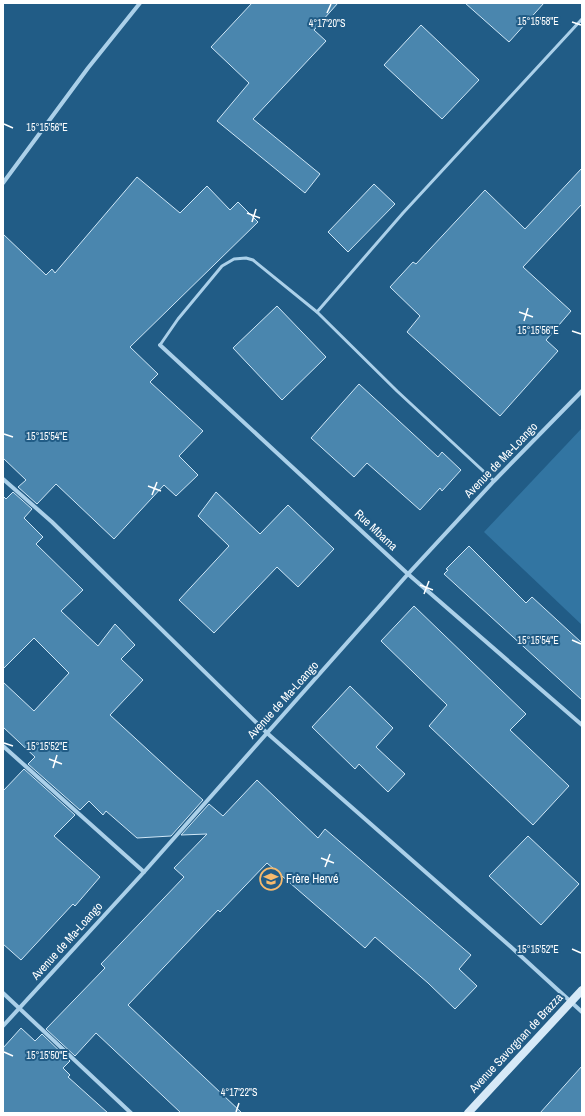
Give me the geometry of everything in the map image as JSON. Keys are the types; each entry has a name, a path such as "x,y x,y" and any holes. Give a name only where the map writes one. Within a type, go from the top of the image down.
{"main road":[{"name":"Avenue Savorgnan de Brazza","path":"468,1113 582,990"}],"street":[{"path":"3,183 88,68 140,3"},
{"name":"Rue Mbama","path":"160,345 408,574 582,725"},
{"name":"Avenue de Ma-Loango","path":"3,1026 144,872 408,574 494,481 582,391"},
{"path":"3,479 52,522 267,733 511,947 582,1012"},
{"path":"3,746 144,872"},
{"path":"3,993 132,1113"}],"lane":[{"path":"317,312 403,213 582,19"},
{"path":"160,345 178,319 222,266 234,259 246,258 253,260 317,312 398,391 494,481"}],"shaded area":[{"path":"582,428 582,625 484,532"}],"building":[{"path":"252,3 338,3 314,30 326,41 253,119 320,174 305,193 217,121 249,83 211,47"},
{"path":"465,3 544,3 509,42"},
{"path":"421,25 479,80 442,119 384,65"},
{"path":"582,168 582,204 523,267 571,311 546,340 558,351 500,416 407,332 420,316 390,287 413,262 416,264 485,190 525,229"},
{"path":"137,177 180,213 207,186 230,210 238,202 258,222 130,347 158,374 150,382 203,431 179,456 198,475 176,496 164,485 114,539 56,484 37,504 18,487 26,480 3,458 3,234 46,275 52,269 55,273"},
{"path":"374,184 395,204 348,252 328,232"},
{"path":"277,306 326,357 282,400 233,348"},
{"path":"359,384 438,457 442,452 461,470 442,491 440,488 420,510 367,463 354,477 311,438"},
{"path":"13,492 32,509 24,518 43,537 36,544 83,590 61,611 98,646 115,624 135,645 121,659 143,680 110,715 203,800 171,836 137,838 106,811 103,815 89,801 80,810 28,764 35,757 3,727 3,682 34,711 69,673 34,638 3,669 3,496 6,499"},
{"path":"216,492 260,534 288,505 334,549 298,587 277,567 214,633 179,600 229,546 198,516"},
{"path":"469,546 526,603 532,597 582,643 582,700 444,574 448,570 446,569"},
{"path":"414,606 526,714 510,730 569,786 533,825 429,726 447,705 381,641"},
{"path":"350,686 393,728 376,747 405,774 388,792 359,764 355,769 312,727"},
{"path":"24,769 75,815 54,836 100,877 75,906 73,904 21,960 3,944 3,791"},
{"path":"257,780 318,838 325,829 471,955 459,969 477,986 455,1009 428,983 375,937 365,948 267,863 220,912 218,910 128,1005 242,1113 181,1113 96,1033 75,1056 46,1029 105,968 101,964 184,877 174,868 207,834 181,835 209,804 223,816"},
{"path":"528,836 579,884 541,925 489,876"},
{"path":"21,1028 35,1041 42,1034 70,1061 63,1068 70,1075 68,1077 108,1113 3,1113 3,1048"},
{"path":"582,1066 582,1113 540,1113"}],"place":[{"name":"Frère Hervé","path":"271,879"}]}
